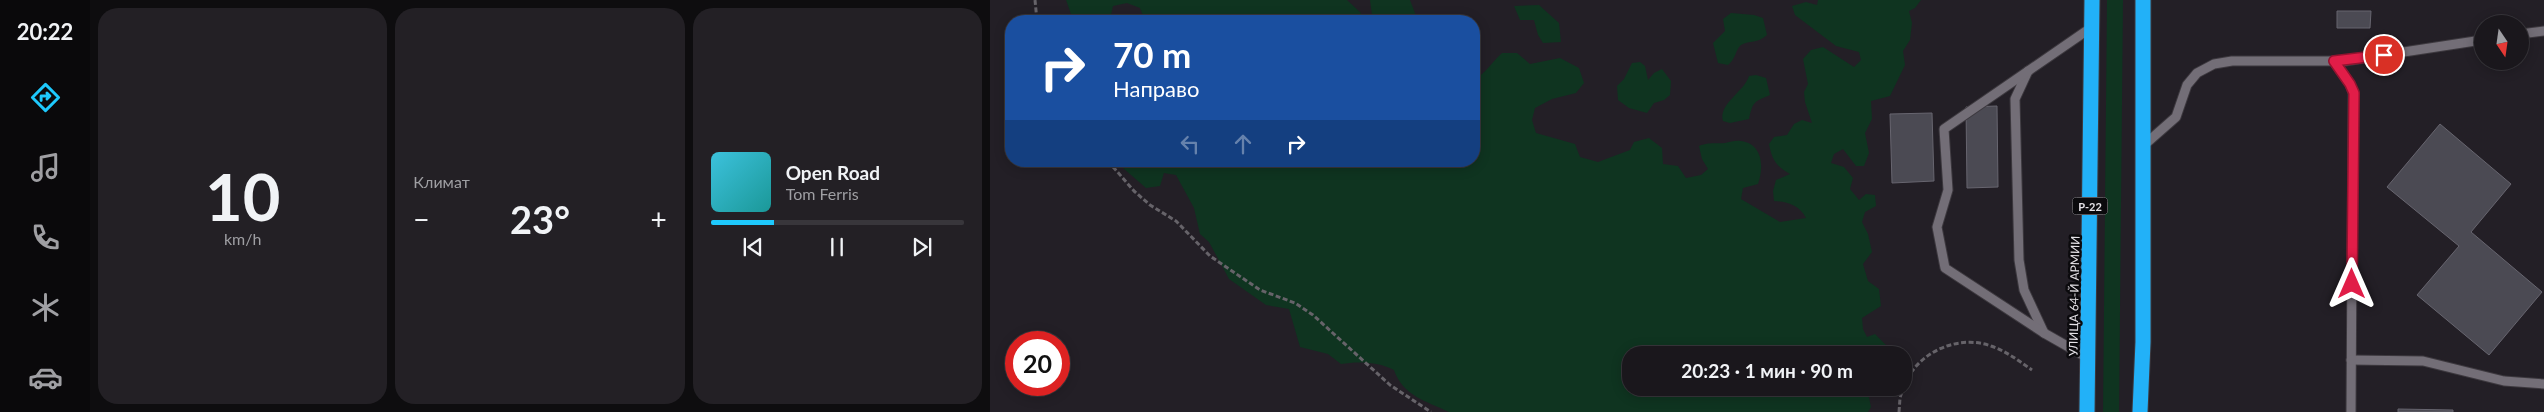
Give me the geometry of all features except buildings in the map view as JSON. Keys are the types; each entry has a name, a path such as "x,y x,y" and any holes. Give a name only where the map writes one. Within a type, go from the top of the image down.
{"highway":[{"name":"УЛИЦА 64-Й АРМИИ","path":"2087,412 2092,0"},
{"path":"2140,412 2143,342 2143,0"}],"lane":[{"path":"2088,358 2044,333 1945,268 1937,227 1948,190 1944,129 2092,27"},
{"path":"2529,33 2544,31"},
{"path":"2143,146 2176,117 2187,85 2197,73 2214,64 2232,61 2334,61 2474,41"},
{"path":"2334,61 2354,93 2351,412"},
{"path":"2028,71 2015,99 2019,260 2024,290 2044,333"},
{"path":"2351,360 2423,361 2504,381 2544,384"}],"path":[{"path":"1035,0 1036,15"},
{"path":"1113,167 1134,191 1150,205 1176,221 1210,256 1260,290 1295,302 1313,315 1390,385 1431,412"},
{"path":"1912,375 1926,355 1954,344 1972,342 1989,345 2032,370"},
{"path":"1900,412 1901,396"}],"green space":[{"path":"1066,0 1347,0 1361,13 1360,15 1143,15 1140,8 1127,3 1113,6 1111,15 1071,14"},
{"path":"1370,0 1410,0 1416,15 1372,15"},
{"path":"1818,0 1921,0 1915,8 1909,11 1912,23 1910,40 1903,51 1905,65 1890,96 1871,101 1872,119 1865,133 1869,153 1864,166 1856,166 1843,149 1834,154 1831,163 1844,167 1853,178 1850,189 1859,200 1866,194 1875,195 1876,206 1865,212 1862,222 1868,234 1872,252 1863,264 1868,281 1879,289 1881,306 1862,318 1863,329 1867,337 1875,334 1886,346 1622,346 1622,396 1869,396 1871,407 1868,412 1449,412 1409,392 1398,379 1394,370 1388,367 1369,363 1341,364 1328,354 1300,347 1289,309 1266,305 1229,279 1209,242 1200,234 1194,208 1176,175 1164,173 1160,186 1146,188 1123,168 1480,167 1480,76 1502,53 1517,53 1530,64 1560,58 1579,68 1584,83 1576,93 1552,99 1535,108 1532,120 1536,133 1575,144 1580,157 1598,162 1630,150 1634,142 1649,138 1662,148 1663,164 1678,166 1686,178 1701,175 1708,169 1702,159 1699,146 1737,141 1748,143 1758,151 1761,171 1758,184 1743,188 1741,199 1780,222 1806,218 1793,205 1774,201 1773,191 1776,180 1790,174 1775,162 1769,144 1774,137 1787,135 1794,124 1802,120 1812,123 1805,102 1804,92 1808,84 1803,59 1811,50 1823,47 1854,67 1861,60 1859,52 1836,46 1795,15 1792,6 1806,2 1817,5"},
{"path":"2107,0 2123,0 2119,412 2103,412"},
{"path":"1539,5 1559,23 1561,42 1543,43 1538,35 1534,20 1520,20 1514,6"},
{"path":"1731,13 1754,15 1763,18 1767,35 1760,40 1741,45 1728,65 1718,63 1713,43 1725,31 1723,19"},
{"path":"1640,62 1645,66 1648,80 1654,73 1662,69 1671,81 1670,95 1664,100 1654,103 1647,113 1629,108 1618,100 1617,86 1624,79 1632,63"},
{"path":"1756,75 1766,78 1770,95 1755,103 1749,119 1730,123 1723,121 1724,109 1749,76"}],"route":[{"path":"2352,284 2354,93 2344,74 2334,61 2384,55"}]}
